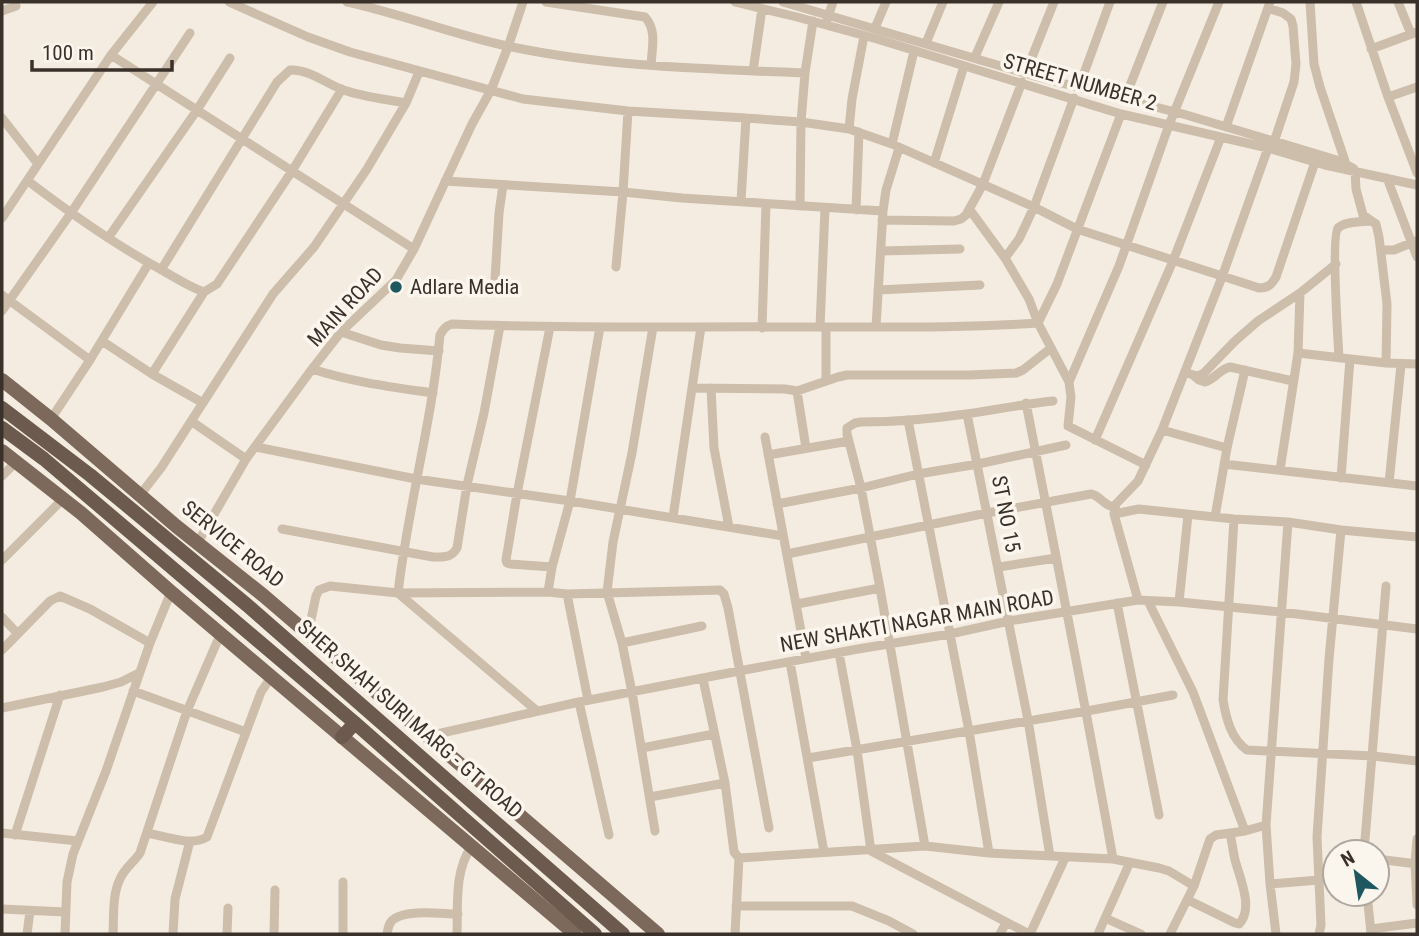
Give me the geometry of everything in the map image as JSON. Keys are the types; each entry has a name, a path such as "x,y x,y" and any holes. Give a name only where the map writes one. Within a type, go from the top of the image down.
{"highway":[{"name":"SHER SHAH SURI MARG - GT ROAD","path":"2,408 90,475 247,605 622,934"},
{"name":"SHER SHAH SURI MARG - GT ROAD","path":"2,428 44,459 355,723 595,934"},
{"path":"166,539 176,526"},
{"path":"342,737 355,723"}],"main road":[{"name":"SERVICE ROAD","path":"2,380 308,634 658,934"},
{"path":"2,451 63,499 272,676 569,932"}],"street":[{"path":"2,218 111,55 153,2"},
{"path":"229,2 308,37 350,52 523,99 628,111 801,122 854,131 983,184 1077,229 1259,288 1271,285 1276,277 1315,162"},
{"path":"347,2 508,47 537,52 651,65 805,73"},
{"name":"MAIN ROAD","path":"198,542 246,459 312,369 341,332 396,280 414,249 472,124 491,90 523,2"},
{"path":"546,2 645,17 652,26 651,65"},
{"name":"STREET NUMBER 2","path":"735,2 813,21 1121,114 1221,137 1271,145 1315,162 1417,185"},
{"path":"783,2 1079,87 1175,111 1271,145 1346,164 1355,171 1359,205 1363,215 1376,224 1378,230 1387,304 1386,363"},
{"path":"826,25 833,2"},
{"path":"876,28 886,2"},
{"path":"926,43 943,2"},
{"path":"975,57 999,2"},
{"path":"1026,72 1054,2"},
{"path":"1079,87 1110,2"},
{"path":"1125,98 1163,2"},
{"path":"1069,382 1127,245 1169,125 1219,2"},
{"path":"1310,2 1314,64 1346,164"},
{"path":"1356,2 1417,173"},
{"path":"1371,48 1414,33 1398,2"},
{"path":"1114,510 1116,503 1138,481 1189,374 1294,82 1296,64 1293,26 1290,19 1269,5 1226,127"},
{"path":"2,11 16,6"},
{"path":"753,71 762,9"},
{"path":"800,206 801,122 813,21"},
{"path":"2,312 6,298 71,214 190,33"},
{"path":"856,210 852,99 864,36"},
{"path":"876,327 886,190 914,51"},
{"path":"111,55 414,249"},
{"path":"108,238 230,58"},
{"path":"934,163 964,66"},
{"path":"161,270 276,82 290,70 304,72 342,89 406,103"},
{"path":"140,495 161,468 273,294 314,247 367,169 406,103 419,72"},
{"path":"445,181 856,210 883,216 954,221 961,219 970,210 983,184 1022,82"},
{"path":"1388,97 1417,87"},
{"path":"152,374 204,292 217,284 292,171 342,89"},
{"path":"1005,258 1019,239 1034,207 1073,98"},
{"path":"616,267 628,111"},
{"path":"1038,323 1057,284 1121,114"},
{"path":"2,118 38,164"},
{"path":"741,201 746,118"},
{"path":"1095,440 1174,261 1221,137"},
{"path":"1387,178 1415,241 1417,257"},
{"path":"28,181 108,238 204,292"},
{"path":"495,279 503,185"},
{"path":"762,327 766,204"},
{"path":"825,208 823,327 826,381"},
{"path":"970,210 1005,258 1029,299 1038,323 1069,382 1071,397 1068,426 1146,466"},
{"path":"1339,358 1335,236 1337,229 1346,223 1371,221"},
{"path":"1381,250 1394,250 1415,241"},
{"path":"880,251 960,249"},
{"path":"51,419 149,263"},
{"path":"1189,374 1198,376 1204,373 1247,331 1336,264"},
{"path":"878,290 980,285"},
{"path":"1280,470 1298,353 1300,293"},
{"path":"6,298 90,360"},
{"path":"398,593 403,551 433,394 440,335 447,326 876,327 1038,323"},
{"path":"282,529 433,557 453,554 457,548 467,485 500,326"},
{"path":"550,327 506,556 507,563 552,567"},
{"path":"548,592 569,501 600,327"},
{"path":"653,327 639,413 612,542 607,592 622,643 632,692 655,831"},
{"path":"673,517 701,327"},
{"path":"341,332 391,346 439,351"},
{"path":"102,341 203,403"},
{"path":"693,388 797,391 847,375 1016,373 1051,348"},
{"path":"1298,353 1401,365 1417,364"},
{"path":"1341,478 1350,359"},
{"path":"1389,483 1401,365"},
{"path":"1189,374 1205,382 1228,368 1293,381"},
{"path":"312,369 338,378 433,394"},
{"path":"1216,517 1227,448 1245,370"},
{"path":"711,388 714,448 729,527"},
{"path":"797,391 806,448"},
{"path":"925,846 891,643 847,428 855,423 967,414 1053,401"},
{"path":"1026,403 1114,859"},
{"name":"ST NO 15","path":"967,414 1028,720 1050,856"},
{"path":"908,420 969,731 989,853"},
{"path":"191,421 246,459"},
{"path":"1162,430 1227,448"},
{"path":"765,437 806,659"},
{"path":"768,455 849,441"},
{"path":"777,504 1066,445"},
{"path":"256,447 416,479 783,536"},
{"path":"2,476 16,462"},
{"path":"1224,464 1417,486"},
{"path":"787,554 1046,502 1091,494 1101,498 1114,510 1143,600 1193,692 1245,831"},
{"path":"2,560 63,499"},
{"path":"1114,510 1139,509 1288,522 1417,537"},
{"path":"1179,602 1188,515"},
{"path":"1234,519 1223,700 1228,723 1241,746 1247,750 1373,756 1417,761"},
{"path":"1276,934 1266,825 1288,522"},
{"path":"1319,934 1321,925 1317,837 1341,530"},
{"path":"999,567 1056,558"},
{"path":"308,634 316,596 324,587 330,586 398,593 567,594 720,590 726,599 769,828"},
{"path":"1365,838 1386,586"},
{"path":"797,604 880,588"},
{"path":"65,934 67,882 72,854 106,771 139,673 171,592"},
{"path":"398,593 537,711"},
{"path":"567,594 583,701 609,835"},
{"path":"2,650 50,601 60,596 150,643"},
{"name":"NEW SHAKTI NAGAR MAIN ROAD","path":"428,736 583,701 739,671 1009,621 1143,600 1280,612 1417,629"},
{"path":"1117,603 1159,815"},
{"path":"2,617 18,634"},
{"path":"622,643 702,626"},
{"path":"113,934 118,883 140,853 187,711 216,642 223,635"},
{"path":"839,653 857,750 871,851"},
{"path":"790,662 824,852"},
{"path":"2,708 103,687 139,673"},
{"path":"147,833 190,841 201,841 207,837 261,692 272,676"},
{"path":"703,679 725,783 734,852 740,858 925,846 989,853 1114,859 1169,872 1194,886"},
{"path":"133,691 246,732"},
{"path":"15,835 60,695"},
{"path":"808,758 1173,695"},
{"path":"642,748 714,734"},
{"path":"649,797 725,783"},
{"path":"1170,934 1194,886 1210,839 1216,835 1266,825"},
{"path":"2,833 78,841"},
{"path":"1188,900 1236,923 1239,924 1243,919 1245,891 1230,833"},
{"path":"1417,839 1417,905"},
{"path":"173,934 175,899 190,841"},
{"path":"457,934 460,873 463,861 472,846"},
{"path":"871,851 1030,934 1065,858"},
{"path":"735,934 740,858"},
{"path":"1391,860 1416,863"},
{"path":"1098,934 1130,862"},
{"path":"1270,884 1319,880"},
{"path":"343,882 343,934"},
{"path":"274,934 275,890"},
{"path":"736,906 852,906 913,934"},
{"path":"228,934 229,908"},
{"path":"1368,908 1371,932 1417,923"},
{"path":"2,909 65,912"},
{"path":"27,934 30,911"},
{"path":"387,934 393,919 405,915 458,914"},
{"path":"1105,918 1141,934"},
{"path":"1000,934 1006,923"}],"place":[{"name":"Adlare Media","path":"396,287"}]}
